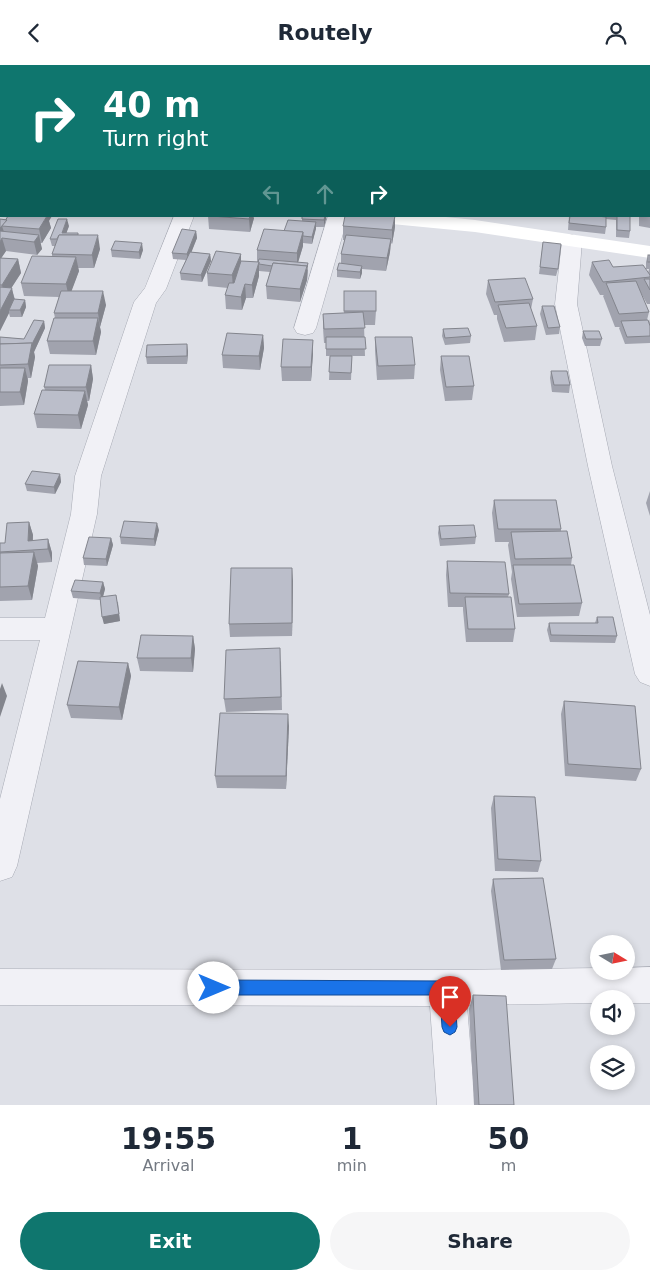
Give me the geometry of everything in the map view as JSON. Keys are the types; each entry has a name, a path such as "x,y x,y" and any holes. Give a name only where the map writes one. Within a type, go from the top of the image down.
{"street":[{"path":"0,866 84,514 88,476 145,302 155,289 184,217"},
{"path":"305,328 338,217"},
{"path":"392,217 476,221 572,241 650,252"},
{"path":"572,241 566,304 600,466 650,674"},
{"path":"0,629 57,629"},
{"path":"0,987 447,988 650,985"},
{"path":"447,988 456,1105"}],"building":[{"path":"7,217 46,217 39,229 2,226"},
{"path":"224,217 250,217 249,219"},
{"path":"302,217 325,217 324,220 302,219"},
{"path":"345,217 395,217 392,230 343,226"},
{"path":"570,217 606,217 606,227 569,223"},
{"path":"617,217 630,217 630,231 617,230"},
{"path":"0,219 7,220 0,228"},
{"path":"58,219 67,219 62,233 78,233 78,235 59,235 57,239 50,239"},
{"path":"288,220 316,222 312,237 303,236 303,232 284,231"},
{"path":"182,229 196,231 187,254 172,253"},
{"path":"264,229 303,232 297,253 257,250"},
{"path":"0,231 39,235 34,242 2,238 0,242"},
{"path":"59,235 98,235 92,255 52,254"},
{"path":"346,235 391,239 387,258 341,254"},
{"path":"115,241 142,243 139,252 111,250"},
{"path":"543,242 561,244 558,269 540,267"},
{"path":"216,251 241,254 232,275 207,273"},
{"path":"190,252 210,254 201,275 180,273"},
{"path":"32,256 76,257 66,284 21,283"},
{"path":"0,258 18,259 2,285 0,285"},
{"path":"259,259 308,263 307,267 273,263 272,266 259,264"},
{"path":"609,260 613,267 643,265 650,277 603,282 592,262"},
{"path":"241,261 259,262 252,285 245,284 241,297 225,295 229,283 234,283"},
{"path":"273,263 307,266 300,289 266,286"},
{"path":"339,263 362,266 360,272 337,270"},
{"path":"525,278 533,299 495,302 488,280"},
{"path":"644,279 650,279 650,290"},
{"path":"636,281 649,312 619,314 606,283"},
{"path":"0,287 12,288 0,311"},
{"path":"61,291 103,291 98,313 54,313"},
{"path":"344,291 376,291 376,311 344,311"},
{"path":"14,299 25,300 20,310 9,310"},
{"path":"529,303 537,326 506,328 498,305"},
{"path":"542,306 554,306 560,327 548,328"},
{"path":"363,312 365,328 324,329 323,314"},
{"path":"54,318 98,318 93,341 47,341"},
{"path":"34,320 44,321 32,344 0,344 0,337 24,339"},
{"path":"648,320 650,336 627,337 621,321"},
{"path":"468,328 471,336 445,338 443,329"},
{"path":"583,331 599,331 602,339 586,339"},
{"path":"227,333 263,335 259,356 222,355"},
{"path":"326,337 365,337 366,349 326,349"},
{"path":"375,337 412,337 415,365 378,366"},
{"path":"283,339 313,340 311,367 281,367"},
{"path":"32,343 28,364 0,365 0,344"},
{"path":"187,344 187,356 146,357 147,345"},
{"path":"330,356 352,356 351,373 329,372"},
{"path":"441,356 469,356 474,386 446,387"},
{"path":"49,365 91,365 86,387 44,387"},
{"path":"0,368 25,368 20,392 0,392"},
{"path":"551,371 567,371 570,385 554,385"},
{"path":"42,390 85,391 78,415 34,414"},
{"path":"32,471 60,474 54,487 25,484"},
{"path":"494,500 556,500 561,529 498,529"},
{"path":"124,521 157,523 154,539 120,537"},
{"path":"29,522 28,541 48,539 48,549 0,552 0,543 5,543 7,523"},
{"path":"474,525 476,537 441,539 439,526"},
{"path":"567,531 572,558 515,559 511,532"},
{"path":"89,537 111,538 106,559 83,558"},
{"path":"34,552 28,586 0,587 0,553"},
{"path":"447,561 505,562 509,594 450,593"},
{"path":"513,565 574,565 582,603 519,604"},
{"path":"231,568 292,568 292,623 229,624"},
{"path":"75,580 103,582 100,593 71,591"},
{"path":"116,595 119,614 102,617 100,597"},
{"path":"465,597 511,597 515,629 468,629"},
{"path":"597,617 613,617 617,636 551,635 549,623 598,623"},
{"path":"141,635 193,636 191,658 137,658"},
{"path":"280,648 281,697 224,699 226,650"},
{"path":"78,661 128,663 119,707 67,705"},
{"path":"564,701 635,706 641,769 568,764"},
{"path":"220,713 288,714 286,776 215,776"},
{"path":"494,796 535,797 541,861 498,859"},
{"path":"543,878 556,959 504,960 493,879"},
{"path":"473,995 506,996 514,1105 479,1105"}],"route":[{"path":"214,988 447,988 450,1027"}]}
